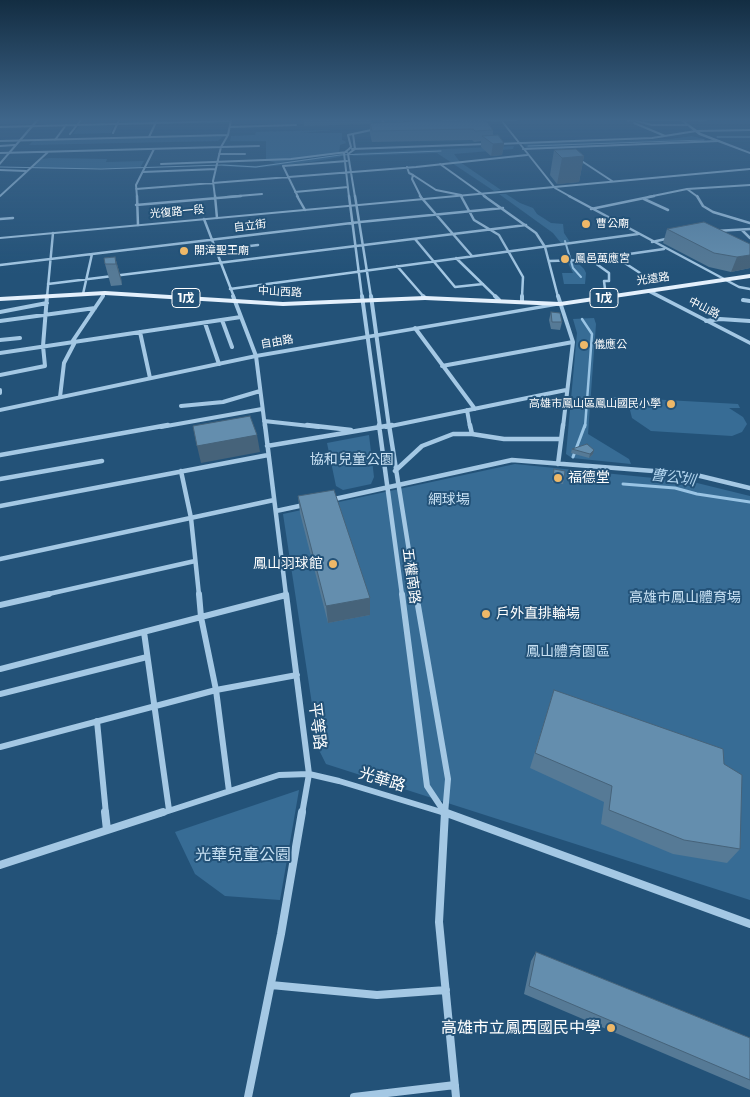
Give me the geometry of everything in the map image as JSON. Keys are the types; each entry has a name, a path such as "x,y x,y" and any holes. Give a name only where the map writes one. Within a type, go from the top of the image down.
{"main road":[{"name":"光遠路","path":"560,304 750,276"},
{"name":"中山西路","path":"0,299 47,300 84,294 105,293 307,305 425,298 560,304"}],"street":[{"path":"0,196 26,171"},
{"path":"138,225 136,185 143,171"},
{"path":"216,171 213,183 217,218"},
{"path":"285,171 305,210"},
{"path":"136,189 360,171"},
{"path":"410,171 436,190 461,196 474,220 499,235 523,277 522,301"},
{"path":"450,171 536,232 545,247 560,304 573,342 558,464"},
{"path":"541,171 555,188 591,209 739,288 750,289"},
{"path":"597,171 612,181"},
{"name":"光復路一段","path":"0,238 725,171"},
{"name":"五權南路","path":"346,172 380,428 386,488 427,786 446,814"},
{"name":"五權南路","path":"352,172 396,471 448,779 439,922 456,1097"},
{"path":"413,175 412,179 422,199 472,256"},
{"path":"591,209 687,189 750,185"},
{"path":"295,192 348,187"},
{"path":"687,189 696,194 703,206 713,212 750,223"},
{"path":"136,206 262,194"},
{"path":"644,198 668,210"},
{"name":"自立街","path":"0,265 360,222 503,208"},
{"path":"0,219 12,218"},
{"name":"平等路","path":"204,219 256,356 310,774 248,1097"},
{"path":"48,284 526,225"},
{"path":"709,232 750,229"},
{"path":"742,230 750,238"},
{"path":"0,375 45,366 43,346 53,233"},
{"path":"230,289 638,234"},
{"path":"652,242 671,238"},
{"path":"415,239 455,287 483,284"},
{"path":"216,250 258,245"},
{"path":"549,261 575,262 666,248"},
{"path":"84,294 92,254"},
{"path":"614,256 640,273"},
{"path":"456,258 499,300"},
{"path":"591,260 608,273 609,281 604,281 606,297"},
{"path":"397,266 425,298"},
{"name":"中山路","path":"649,291 750,343"},
{"path":"60,397 61,376 73,342 105,293"},
{"path":"0,312 47,300"},
{"path":"743,300 750,301"},
{"name":"自由路","path":"0,410 256,356 560,304"},
{"path":"0,321 95,308"},
{"path":"0,353 241,317"},
{"path":"706,320 720,319 750,322"},
{"path":"222,320 232,347"},
{"path":"205,323 219,364"},
{"path":"415,328 475,409"},
{"path":"140,332 150,378"},
{"path":"0,340 20,338"},
{"path":"442,366 573,342"},
{"path":"267,446 380,428 566,390"},
{"path":"181,406 223,402 260,391"},
{"path":"0,454 262,409"},
{"path":"467,410 472,434"},
{"path":"264,421 359,431"},
{"path":"396,471 408,457 430,442 453,434 472,434 504,439 560,439"},
{"path":"0,506 268,455"},
{"path":"328,500 512,460 692,474 750,488"},
{"path":"0,479 102,461"},
{"path":"181,471 191,518 201,617 216,690 229,791"},
{"path":"0,559 274,500"},
{"path":"276,512 310,504"},
{"path":"0,605 195,561"},
{"path":"0,669 286,596"},
{"path":"144,632 169,810"},
{"path":"0,694 147,657"},
{"path":"0,747 216,690 296,675"},
{"path":"97,721 107,830"},
{"name":"光華路","path":"0,865 279,775 310,774 446,814 750,924"},
{"path":"271,985 377,995 446,990"},
{"path":"354,1097 455,1085"}],"green space":[{"path":"464,171 473,171 501,190 494,191"},
{"path":"499,194 506,194 520,203 533,208 537,214 551,223 563,224 564,233 570,242 561,243 553,233"},
{"path":"568,263 578,263 584,269 586,273 585,284 564,284 562,273 573,273"},
{"path":"594,318 596,324 588,434 629,459 631,464 572,458 566,454 577,333 573,319"},
{"path":"612,397 738,404 740,408 729,408 743,417 747,424 742,432 732,436 651,431 632,418 630,410 635,402 613,401"},
{"name":"協和兒童公園","path":"369,435 374,477 371,484 343,490 336,486 327,443"},
{"name":"鳳山體育園區","path":"515,464 693,482 750,496 750,900 326,764 319,750 283,514"},
{"name":"光華兒童公園","path":"299,790 280,900 225,896 195,874 175,832"}],"building":[{"path":"704,222 750,244 750,255 737,257 714,253 667,229"},
{"path":"115,257 116,264 105,264 104,258"},
{"path":"551,312 560,313 562,322 552,322"},
{"path":"250,416 257,435 197,446 193,426"},
{"path":"587,444 594,450 590,454 572,449"},
{"path":"554,469 565,471 564,479 553,478"},
{"name":"鳳山羽球館","path":"334,490 370,598 326,606 298,496"},
{"path":"554,690 723,749 724,764 742,775 740,849 684,840 609,810 612,786 535,753"},
{"path":"536,952 750,1038 750,1080 529,986"}],"waterway":[{"path":"565,241 573,268 581,277"},
{"name":"曹公圳","path":"582,319 592,334 585,427"},
{"name":"曹公圳","path":"573,457 585,425"},
{"name":"曹公圳","path":"623,484 675,488 697,494 750,502"}],"place":[{"name":"曹公廟","path":"586,224"},
{"name":"開漳聖王廟","path":"184,251"},
{"name":"鳳邑萬應宮","path":"565,259"},
{"name":"儀應公","path":"584,345"},
{"name":"高雄市鳳山區鳳山國民小學","path":"671,404"},
{"name":"福德堂","path":"558,478"},
{"name":"鳳山羽球館","path":"333,564"},
{"name":"戶外直排輪場","path":"486,614"},
{"name":"高雄市立鳳西國民中學","path":"611,1028"}],"park label":[{"name":"網球場","path":"449,500"},
{"name":"高雄市鳳山體育場","path":"685,598"}]}
